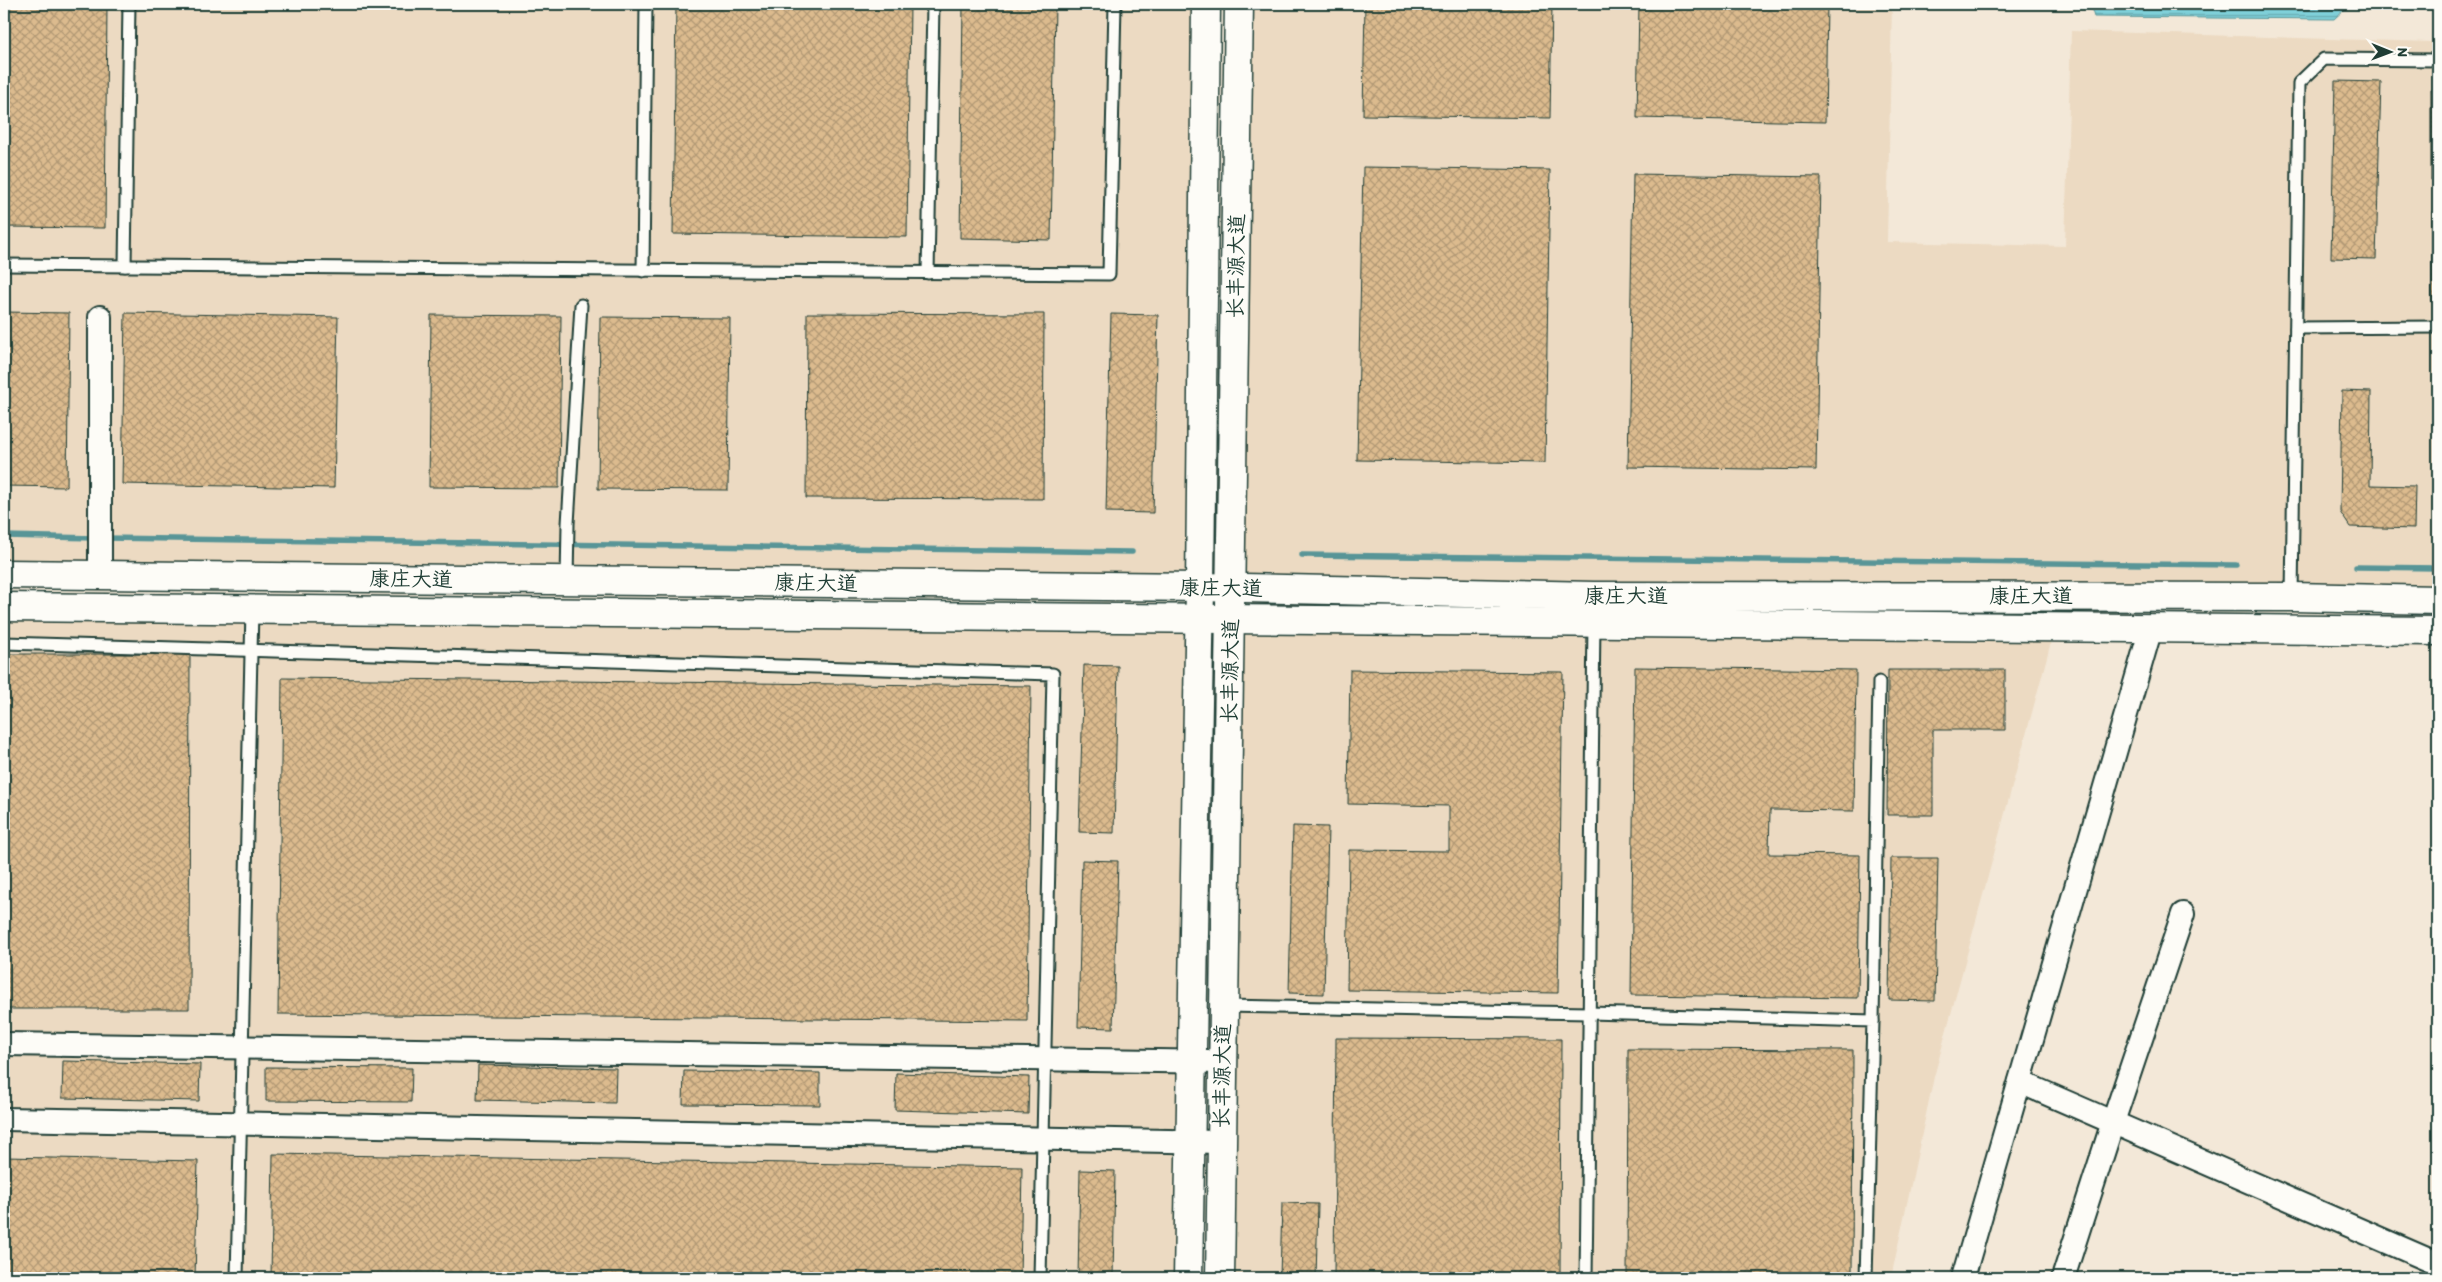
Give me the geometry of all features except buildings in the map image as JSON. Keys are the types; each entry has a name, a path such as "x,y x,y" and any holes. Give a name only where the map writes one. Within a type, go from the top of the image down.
{"main road":[{"name":"长丰源大道","path":"1188,1278 1200,587 1206,4"},
{"name":"长丰源大道","path":"1220,1278 1222,1006 1232,588 1239,4"},
{"name":"康庄大道","path":"4,574 1200,587 1594,609 2151,628 2438,631"},
{"name":"康庄大道","path":"4,607 1231,618 1594,609 2292,597 2438,600"}],"street":[{"path":"100,317 100,575"},
{"path":"1964,1274 2151,628"},
{"path":"2063,1278 2183,914"},
{"path":"4,1044 1222,1062"},
{"path":"2020,1082 2438,1264"},
{"path":"4,1119 1221,1142"}],"lane":[{"path":"125,266 129,4"},
{"path":"643,271 646,4"},
{"path":"928,273 933,4"},
{"path":"4,266 1109,274 1115,4"},
{"path":"2292,597 2299,83 2324,59 2438,60"},
{"path":"567,581 568,524 581,305"},
{"path":"2296,328 2438,327"},
{"path":"237,1278 252,609"},
{"path":"1586,1278 1594,609"},
{"path":"4,643 1053,674 1040,1278"},
{"path":"1866,1278 1879,682"},
{"path":"1222,1006 1873,1021"}],"shaded area":[{"path":"4,4 1206,4 1200,587 4,574"},
{"path":"1239,4 1892,4 1887,242 2065,246 2071,31 2431,42 2432,4 2438,4 2438,600 1232,588"},
{"path":"4,607 1199,618 1188,1278 4,1278"},
{"path":"1231,618 2055,627 1934,1077 1891,1278 1220,1278"}],"water":[{"path":"2090,4 2346,4 2346,8 2334,19 2094,17"}],"waterway":[{"path":"4,536 95,538"},
{"path":"104,538 1132,552"},
{"path":"1302,555 2236,565"},
{"path":"2356,567 2438,568"}]}
